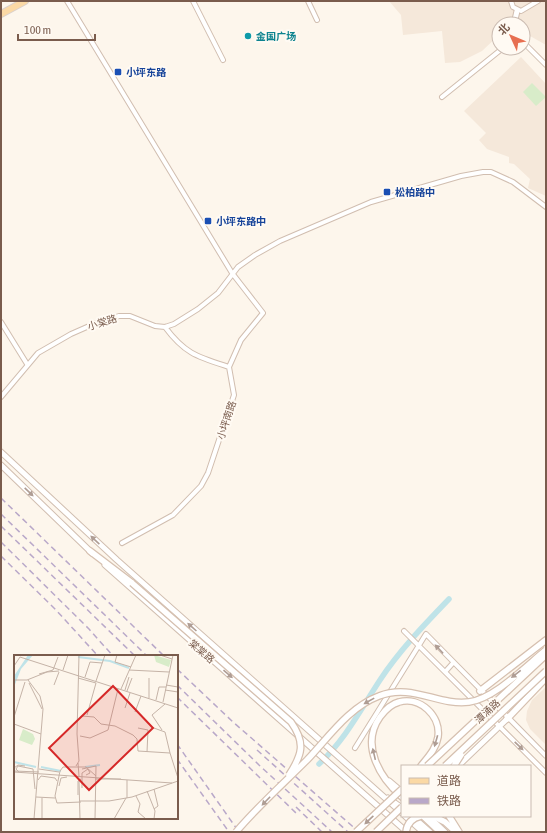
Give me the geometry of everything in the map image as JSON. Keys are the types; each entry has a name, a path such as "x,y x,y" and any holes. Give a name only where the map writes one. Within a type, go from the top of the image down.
{"main road":[{"path":"1,14 25,1"},
{"path":"90,551 132,583 292,722 299,737 301,749 297,762 280,787"},
{"path":"480,691 546,640"},
{"path":"236,832 353,713 378,696 403,692 460,702 470,702 481,699 494,691 546,650"},
{"name":"潭涌路","path":"428,765 546,655"},
{"name":"潭涌路","path":"446,765 546,671"},
{"path":"507,719 546,678"},
{"path":"401,796 389,786 374,759 372,748 373,731 385,710 399,702 409,701 419,703 430,712 437,724 438,736 436,743 432,753 422,765"},
{"path":"455,765 478,735"},
{"path":"356,832 401,790"},
{"path":"376,832 401,808"},
{"path":"406,832 409,823 414,818 418,817"},
{"path":"423,817 440,832"},
{"path":"435,817 445,822 456,832"},
{"path":"450,817 459,832"}],"street":[{"path":"67,1 232,273 263,313 241,340 229,367 195,356 184,349 165,327 174,324 203,305 218,292 232,273 247,260 280,241 370,202 474,173 492,172 504,178 546,207"},
{"path":"193,1 223,60"},
{"path":"308,1 317,20"},
{"path":"511,1 513,7 519,11"},
{"path":"517,16 519,11 538,1"},
{"path":"531,50 546,65"},
{"path":"442,97 493,56"},
{"name":"小棠路","path":"1,397 27,364 38,353 72,334 108,319 130,316 156,326 165,327"},
{"path":"1,322 27,364"},
{"name":"小坪南路","path":"122,543 173,515 201,486 208,473 234,395 229,367"},
{"name":"棠棠路","path":"1,452 117,560 401,812"},
{"name":"棠棠路","path":"1,465 123,582 320,754 406,832"},
{"path":"404,631 546,773"},
{"path":"355,748 426,634 507,719 546,756"},
{"path":"444,672 453,664"},
{"path":"459,765 507,719"},
{"path":"382,774 401,791"},
{"path":"380,794 401,806"},
{"path":"406,817 423,832"},
{"path":"413,817 430,832"},
{"path":"430,817 446,832"}],"shaded area":[{"path":"389,1 546,1 546,45 531,37 531,16 491,16 491,43 482,51 460,62 445,63 442,31 403,35 401,15"},
{"path":"521,57 546,84 546,196 528,188 530,179 514,164 509,163 509,157 487,149 479,140 486,133 464,111"},
{"path":"546,687 546,745 530,729 526,720 527,711 532,700"}],"green space":[{"path":"532,83 546,97 536,106 523,92"}],"waterway":[{"path":"319,764 345,735 395,659 421,628 449,599"}],"railway":[{"path":"1,498 163,655"},
{"path":"1,514 146,655"},
{"path":"1,526 134,655"},
{"path":"1,542 89,629 112,655"},
{"path":"1,556 56,610 97,655"},
{"path":"178,670 233,722 359,832"},
{"path":"178,686 259,765 332,832"},
{"path":"178,698 297,814"},
{"path":"178,745 239,832"},
{"path":"257,750 348,832"},
{"path":"178,760 229,832"},
{"path":"296,807 322,832"}],"place":[{"name":"金国广场","path":"248,36"},
{"name":"小坪东路","path":"118,72"},
{"name":"松柏路中","path":"387,192"},
{"name":"小坪东路中","path":"208,221"}]}
